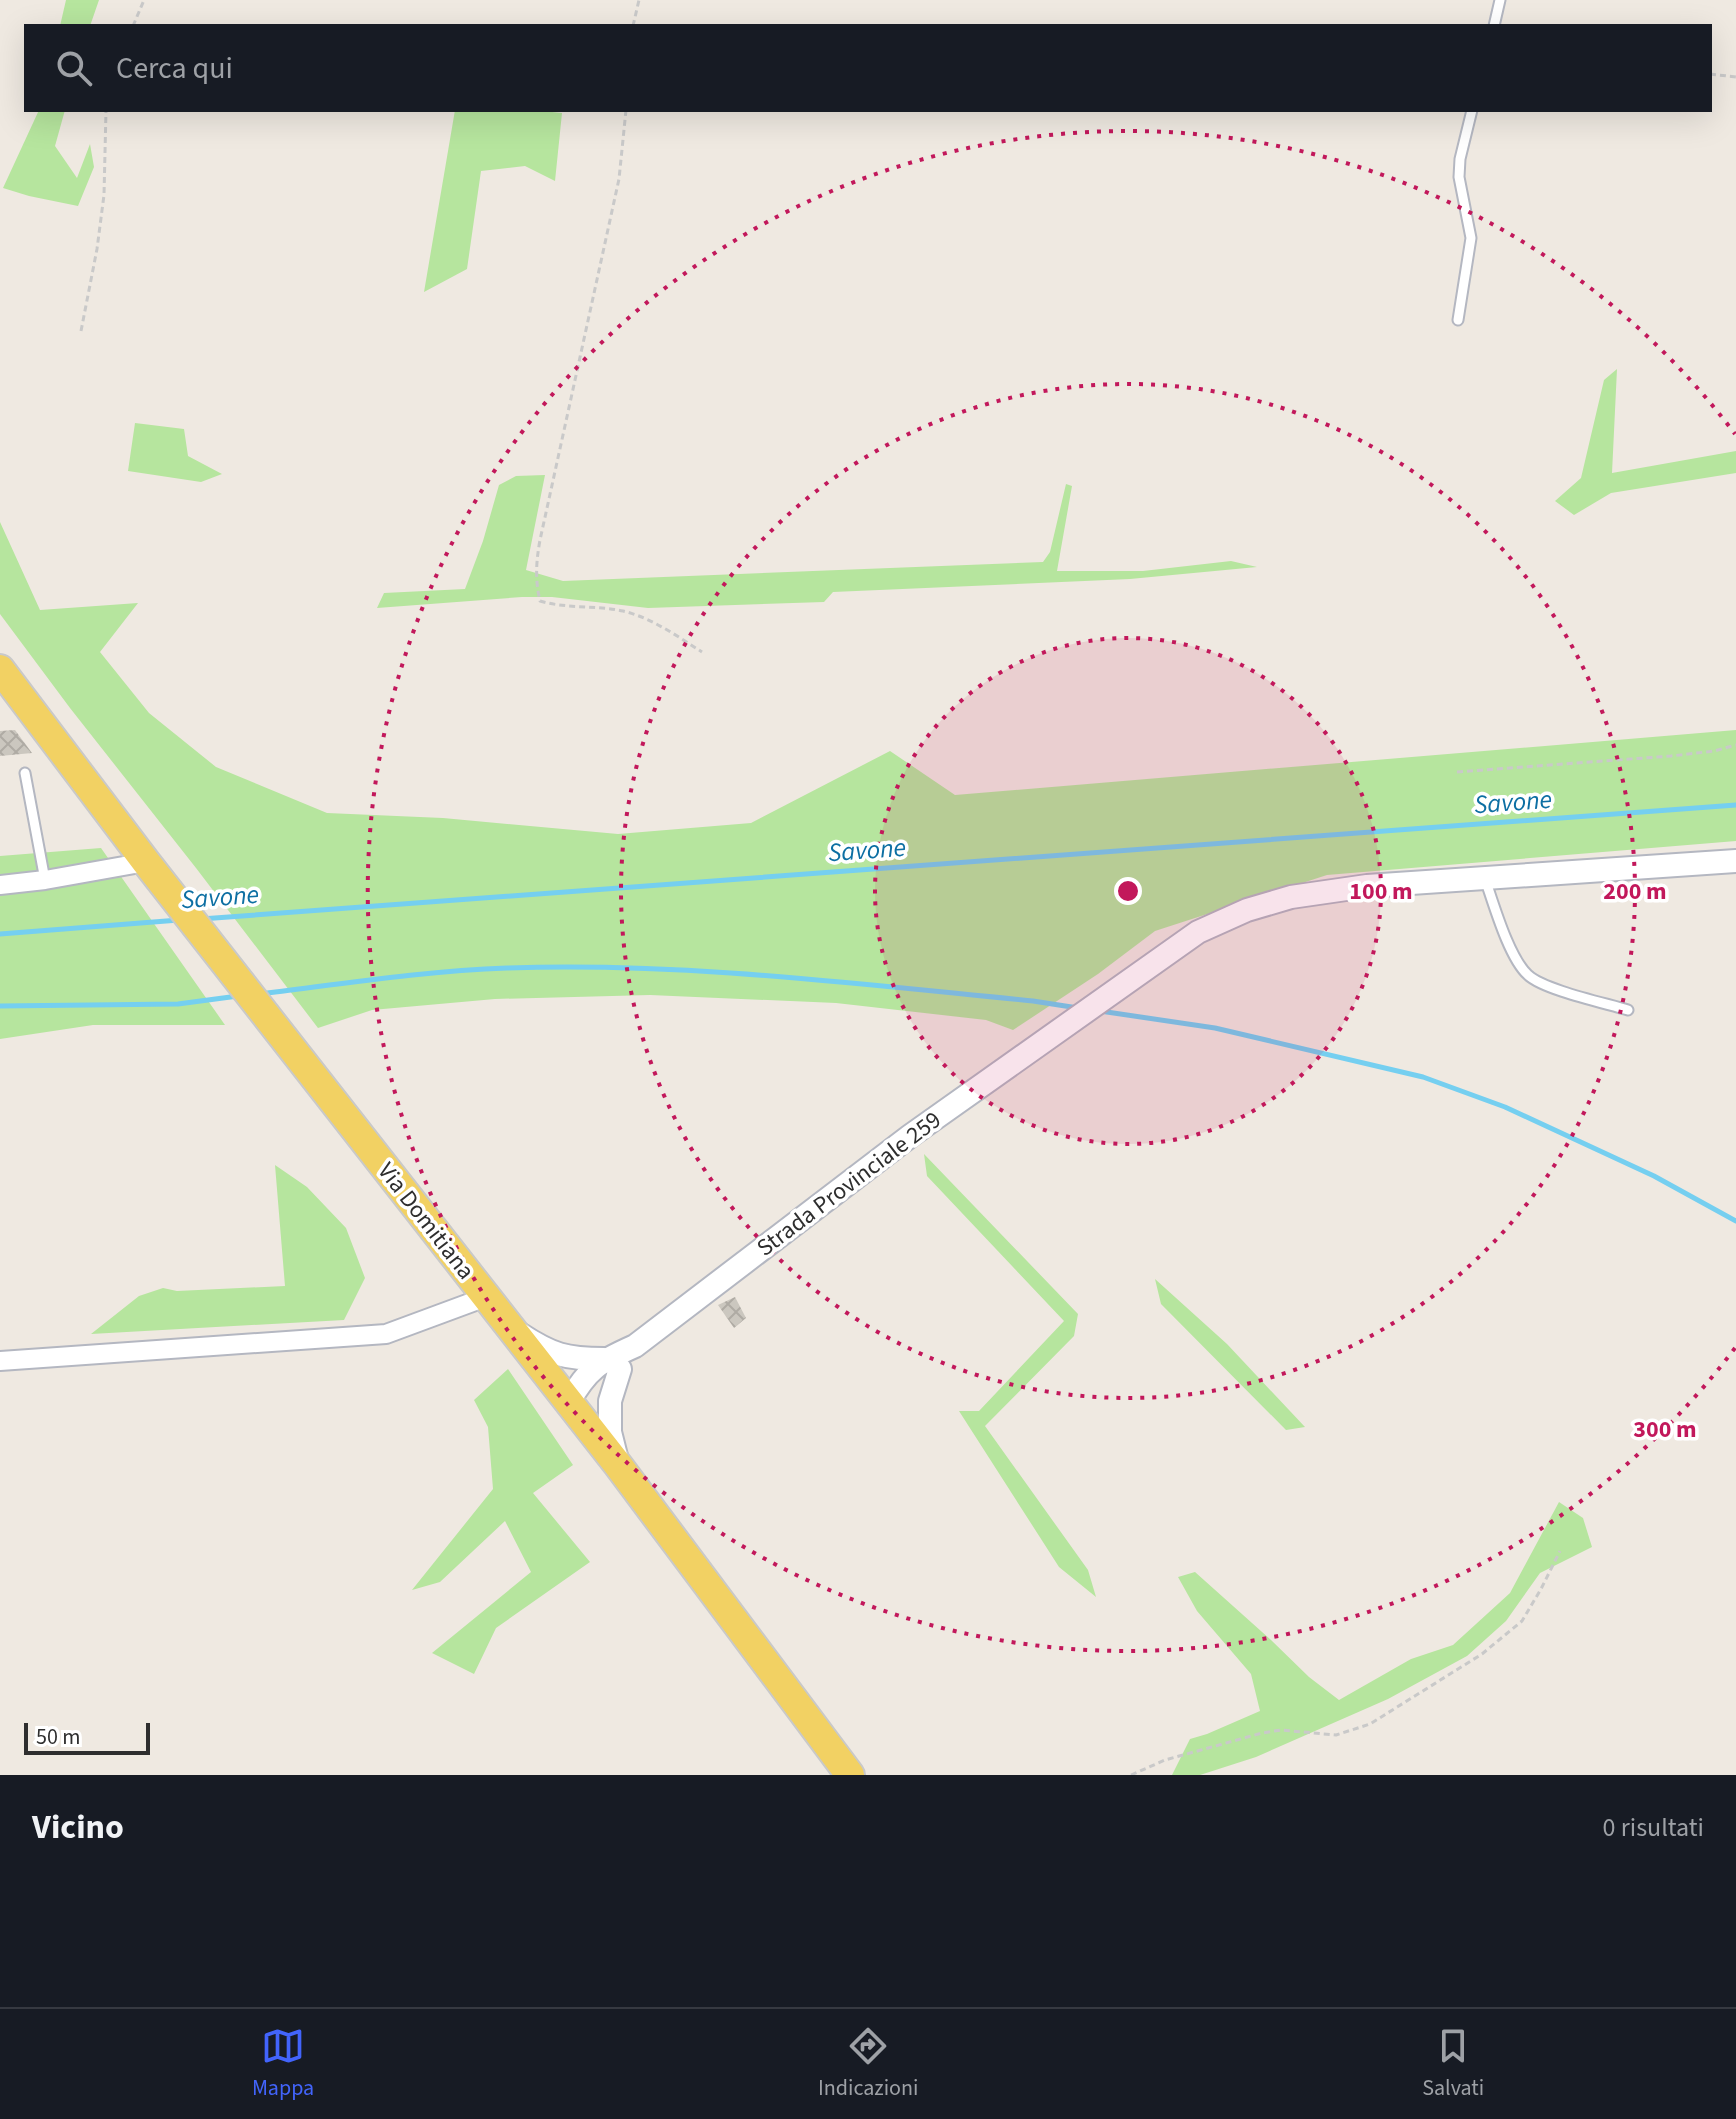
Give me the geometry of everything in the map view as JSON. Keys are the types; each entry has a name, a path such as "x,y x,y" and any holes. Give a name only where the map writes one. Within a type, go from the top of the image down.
{"main road":[{"name":"Via Domitiana","path":"0,669 265,1016 618,1465 850,1775"}],"street":[{"path":"1485,879 1736,861"},
{"path":"0,885 152,869"},
{"name":"Strada Provinciale 259","path":"568,1403 581,1381 612,1364 910,1136 1198,932 1247,910 1291,897 1367,886 1485,879"},
{"path":"0,1361 386,1334 486,1297"},
{"name":"Strada Provinciale 259","path":"509,1327 541,1348 573,1359 612,1364"},
{"path":"612,1364 610,1432 618,1465"}],"lane":[{"path":"1494,24 1500,0"},
{"path":"1458,320 1471,238 1459,177 1460,159 1472,112"},
{"path":"25,773 45,880"},
{"path":"1485,879 1510,949 1528,976 1558,990 1628,1010"}],"path":[{"path":"134,24 144,0"},
{"path":"633,24 639,0"},
{"path":"1712,74 1736,77"},
{"path":"81,331 104,195 106,112"},
{"path":"626,112 619,179 540,540 536,584 540,601 555,606 583,606 624,612 666,628 702,652"},
{"path":"1457,772 1671,756 1736,745"},
{"path":"1131,1775 1165,1760 1262,1733 1281,1730 1336,1735 1370,1724 1482,1654 1522,1621 1560,1551"}],"green space":[{"path":"66,0 99,0 91,24 60,24"},
{"path":"38,112 64,112 55,146 77,178 90,144 94,167 78,206 3,188"},
{"path":"455,112 562,113 555,181 525,166 481,171 467,269 424,292"},
{"path":"1617,369 1612,473 1736,451 1736,473 1611,493 1574,515 1555,501 1581,478 1604,380"},
{"path":"135,423 184,429 188,456 222,474 201,482 128,471"},
{"path":"545,475 526,570 563,581 1043,562 1050,552 1066,484 1072,486 1057,571 1143,571 1231,561 1257,567 1130,579 833,592 824,602 648,608 552,597 522,597 377,608 384,593 465,589 499,485 516,476"},
{"path":"0,522 40,610 138,603 100,652 149,713 216,767 327,813 443,818 618,834 751,823 890,751 955,795 1736,730 1736,841 1327,875 1155,931 1098,974 1013,1030 986,1020 836,1003 650,995 495,999 372,1010 318,1028 0,614"},
{"path":"101,848 225,1025 93,1025 0,1039 0,856"},
{"path":"924,1154 1078,1314 1074,1336 985,1426 1088,1570 1096,1597 1059,1567 959,1411 979,1411 1064,1321 927,1176"},
{"path":"275,1165 307,1187 346,1228 365,1278 344,1320 91,1334 139,1296 163,1288 177,1291 285,1286"},
{"path":"1155,1279 1227,1344 1305,1427 1286,1430 1161,1304"},
{"path":"508,1369 573,1465 533,1493 590,1562 496,1628 474,1674 432,1653 531,1572 505,1521 440,1582 412,1590 493,1489 488,1427 474,1400"},
{"path":"1559,1502 1583,1518 1592,1547 1540,1573 1506,1621 1467,1656 1388,1699 1256,1757 1200,1775 1172,1775 1190,1739 1260,1711 1251,1674 1197,1611 1178,1577 1195,1572 1309,1677 1339,1700 1411,1659 1453,1645 1510,1593"}],"building":[{"path":"15,730 32,753 0,756 0,731"},
{"path":"735,1297 746,1318 734,1328 718,1305"}],"waterway":[{"name":"Savone","path":"201,919 1736,805"},
{"name":"Savone","path":"0,934 179,920"},
{"path":"259,994 445,972 507,968 639,968 836,982 1078,1008"},
{"path":"0,1006 178,1004 238,996"},
{"path":"1100,1011 1215,1028 1423,1077 1505,1107 1654,1176 1736,1221"}]}
